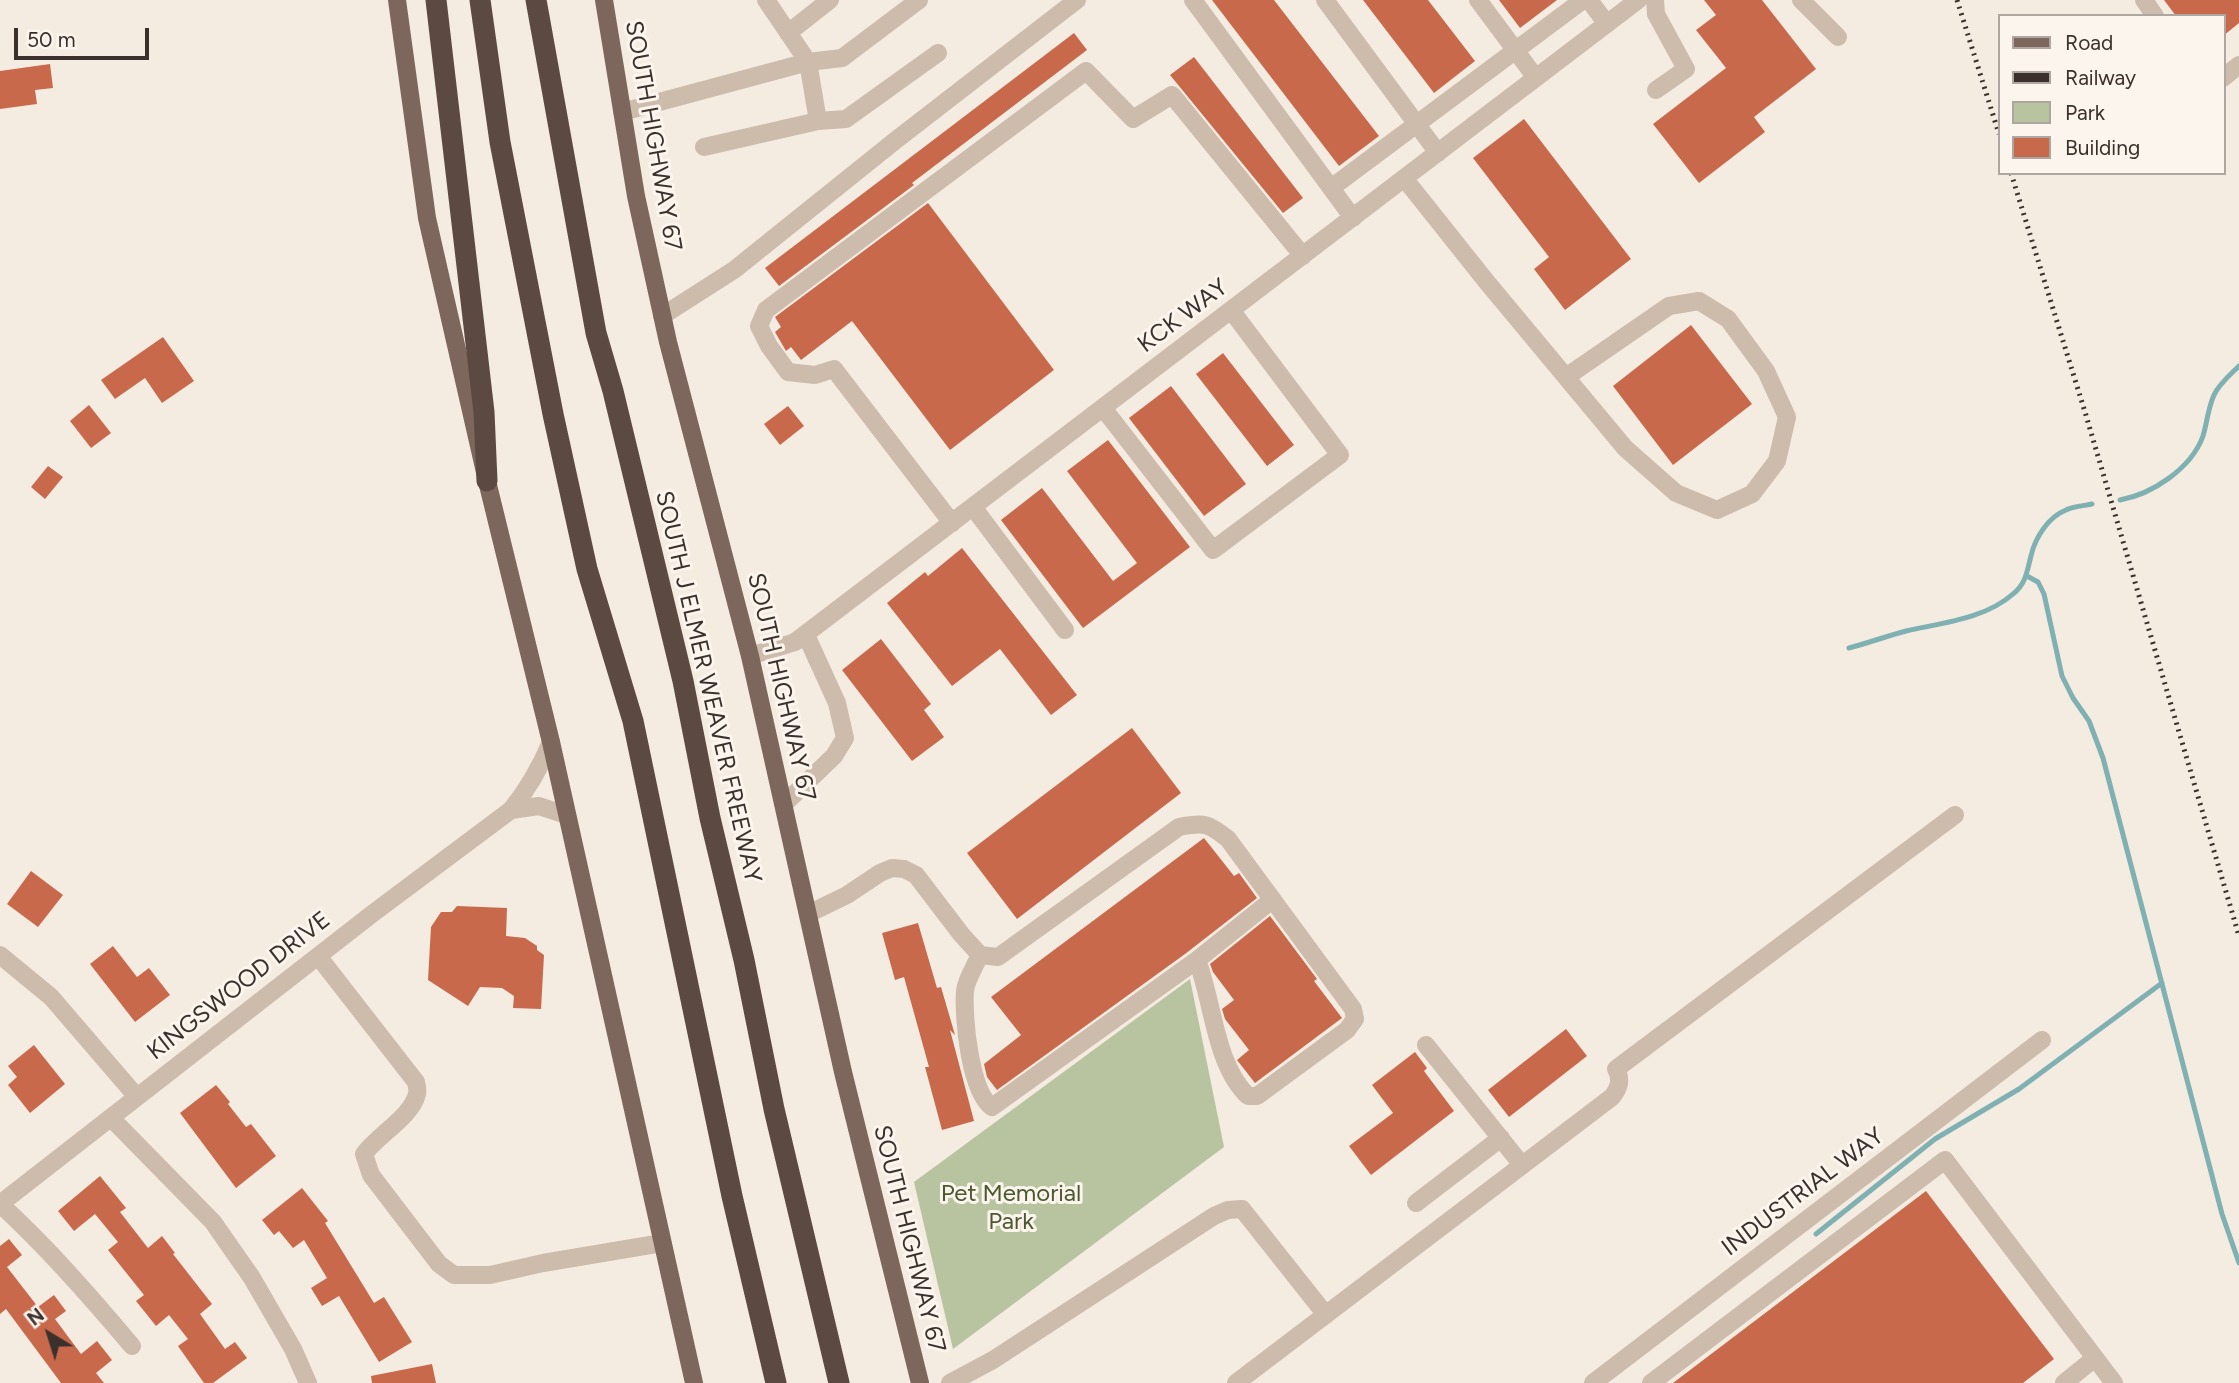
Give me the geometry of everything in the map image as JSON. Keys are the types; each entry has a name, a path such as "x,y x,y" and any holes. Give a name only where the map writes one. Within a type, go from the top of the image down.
{"highway":[{"path":"436,0 484,412 487,481"},
{"path":"480,0 500,142 587,569 633,721 732,1196 776,1383"},
{"name":"SOUTH J ELMER WEAVER FREEWAY","path":"536,0 596,333 616,404 683,681 774,1109 839,1383"}],"main road":[{"path":"397,0 427,218 487,481 551,742 694,1383"},
{"name":"SOUTH HIGHWAY 67","path":"604,0 636,196 662,316 750,656 843,1072 920,1383"}],"street":[{"path":"766,0 808,62 818,121"},
{"path":"788,33 830,0"},
{"path":"622,112 808,62 842,58 919,0"},
{"path":"662,316 734,271 896,140 1077,0"},
{"path":"1193,0 1353,218"},
{"path":"1325,0 1438,153"},
{"path":"1478,0 1536,78"},
{"path":"1331,188 1586,0 1607,24"},
{"name":"KCK WAY","path":"750,656 796,642 806,635 1638,0"},
{"path":"1655,0 1656,14 1686,69 1656,90"},
{"path":"1801,0 1838,37"},
{"path":"704,147 818,121 846,118 938,52"},
{"path":"2225,76 2239,65"},
{"path":"952,523 834,369 815,375 788,372 769,346 759,326 766,310 1086,71 1133,120 1172,95 1303,256"},
{"path":"1404,178 1486,281 1625,448 1676,493 1717,510 1752,494 1777,461 1787,417 1766,371 1728,319 1699,301 1669,306 1566,377"},
{"path":"1103,408 1213,550 1340,456 1231,310"},
{"path":"973,508 1065,630"},
{"path":"783,804 834,756 845,738 837,703 806,635"},
{"name":"KINGSWOOD DRIVE","path":"0,1204 318,956 511,810 540,769 551,742"},
{"path":"511,810 539,806 566,815"},
{"path":"1236,1383 1612,1097 1618,1089 1620,1077 1616,1069 1955,815"},
{"path":"808,914 847,895 880,873 891,868 904,869 916,876 980,955 998,957 1179,827 1199,823 1212,826 1228,839 1353,1009 1355,1019 1347,1030 1257,1096 1248,1096 1225,1060 1197,960"},
{"path":"980,955 965,989 970,1061 986,1103 992,1107 1197,960 1272,900"},
{"path":"0,955 51,997 137,1097"},
{"path":"318,956 416,1082 417,1093 406,1113 364,1154 371,1175 439,1264 453,1275 490,1275 543,1263 662,1243"},
{"name":"INDUSTRIAL WAY","path":"1593,1383 2042,1040"},
{"path":"1426,1045 1522,1165"},
{"path":"112,1119 213,1222 252,1278 293,1349 308,1383"},
{"path":"1416,1203 1501,1138"},
{"path":"1651,1383 1945,1160 2114,1383"},
{"path":"0,1204 76,1280 132,1346"},
{"path":"950,1383 992,1360 1214,1216 1228,1210 1242,1209 1326,1315"},
{"path":"2064,1383 2095,1358"}],"green space":[{"name":"Pet Memorial Park","path":"1190,979 1224,1147 953,1349 914,1182"}],"building":[{"path":"1212,0 1274,0 1379,136 1339,166"},
{"path":"1363,0 1428,0 1475,61 1434,93"},
{"path":"1499,0 1557,0 1520,28"},
{"path":"1704,0 1762,0 1816,69 1754,117 1765,132 1699,183 1653,124 1726,68 1696,30 1716,15"},
{"path":"2164,0 2239,0 2239,23 2225,34 2225,14 2174,14"},
{"path":"1074,33 1087,50 779,286 765,268"},
{"path":"1194,57 1303,198 1283,213 1170,75"},
{"path":"50,64 53,88 35,90 37,104 0,109 0,71"},
{"path":"1524,119 1631,259 1565,310 1534,269 1549,257 1473,158"},
{"path":"928,203 1054,370 950,450 852,321 801,360 791,347 786,351 775,332 781,327 775,317"},
{"path":"1691,325 1752,404 1673,465 1613,386"},
{"path":"163,337 194,381 162,403 145,378 115,399 101,380"},
{"path":"1223,353 1294,445 1267,466 1196,374"},
{"path":"1171,386 1246,484 1204,516 1129,418"},
{"path":"89,405 111,433 91,448 70,421"},
{"path":"788,406 804,426 780,445 764,424"},
{"path":"1108,440 1190,547 1083,628 1001,520 1042,488 1113,581 1137,563 1067,471"},
{"path":"48,466 63,477 45,499 31,487"},
{"path":"962,548 1077,695 1051,715 1000,649 952,686 887,603 925,572 928,576"},
{"path":"881,639 931,704 924,710 944,737 912,761 842,670"},
{"path":"1132,728 1181,793 1017,919 967,853"},
{"path":"1204,838 1234,876 1239,873 1257,898 1185,954 997,1090 987,1077 984,1064 1021,1035 991,997"},
{"path":"31,871 63,895 38,927 7,904"},
{"path":"457,906 507,908 506,936 525,938 544,955 541,1009 513,1008 514,996 502,988 480,987 468,1006 428,980 431,927 441,912 452,912"},
{"path":"1270,916 1342,1018 1255,1083 1237,1060 1249,1050 1225,1019 1222,1009 1234,1000 1210,964"},
{"path":"918,923 937,988 941,987 955,1035 950,1030 974,1121 942,1130 925,1067 929,1067 904,977 895,980 882,933"},
{"path":"113,946 137,977 149,968 170,995 135,1022 90,964"},
{"path":"1566,1029 1587,1056 1509,1117 1488,1090"},
{"path":"34,1045 65,1084 30,1113 8,1085 17,1077 8,1066"},
{"path":"1415,1052 1427,1068 1424,1071 1454,1111 1371,1175 1349,1146 1393,1113 1372,1085"},
{"path":"216,1085 246,1127 251,1124 276,1156 236,1188 180,1113"},
{"path":"100,1176 126,1208 120,1212 148,1248 162,1236 212,1304 200,1314 225,1349 235,1342 247,1358 213,1383 204,1383 178,1346 188,1339 169,1315 156,1326 136,1301 144,1295 108,1250 118,1242 95,1214 74,1231 58,1211"},
{"path":"302,1188 328,1221 325,1223 374,1303 384,1297 412,1342 379,1362 339,1296 322,1306 311,1288 327,1278 304,1240 293,1248 279,1231 274,1235 262,1220"},
{"path":"1926,1191 2054,1359 2023,1383 1673,1383"},
{"path":"9,1239 22,1255 7,1267 38,1307 54,1295 66,1311 55,1319 81,1354 97,1341 112,1360 96,1373 104,1383 61,1383 6,1309 0,1314 0,1246"},
{"path":"432,1364 436,1383 372,1383 371,1376"}],"waterway":[{"path":"2120,500 2157,486 2189,459 2203,436 2214,395 2239,366"},
{"path":"1849,648 1906,631 1976,615 2002,602 2023,582 2033,549 2048,523 2059,513 2092,504"},
{"path":"2027,576 2038,582 2044,594 2062,676 2089,721 2103,758 2222,1214 2239,1263"},
{"path":"1816,1234 1935,1139 2019,1089 2162,983"}],"railway":[{"path":"1957,0 1997,128"},
{"path":"2012,175 2085,412 2239,936"}]}
